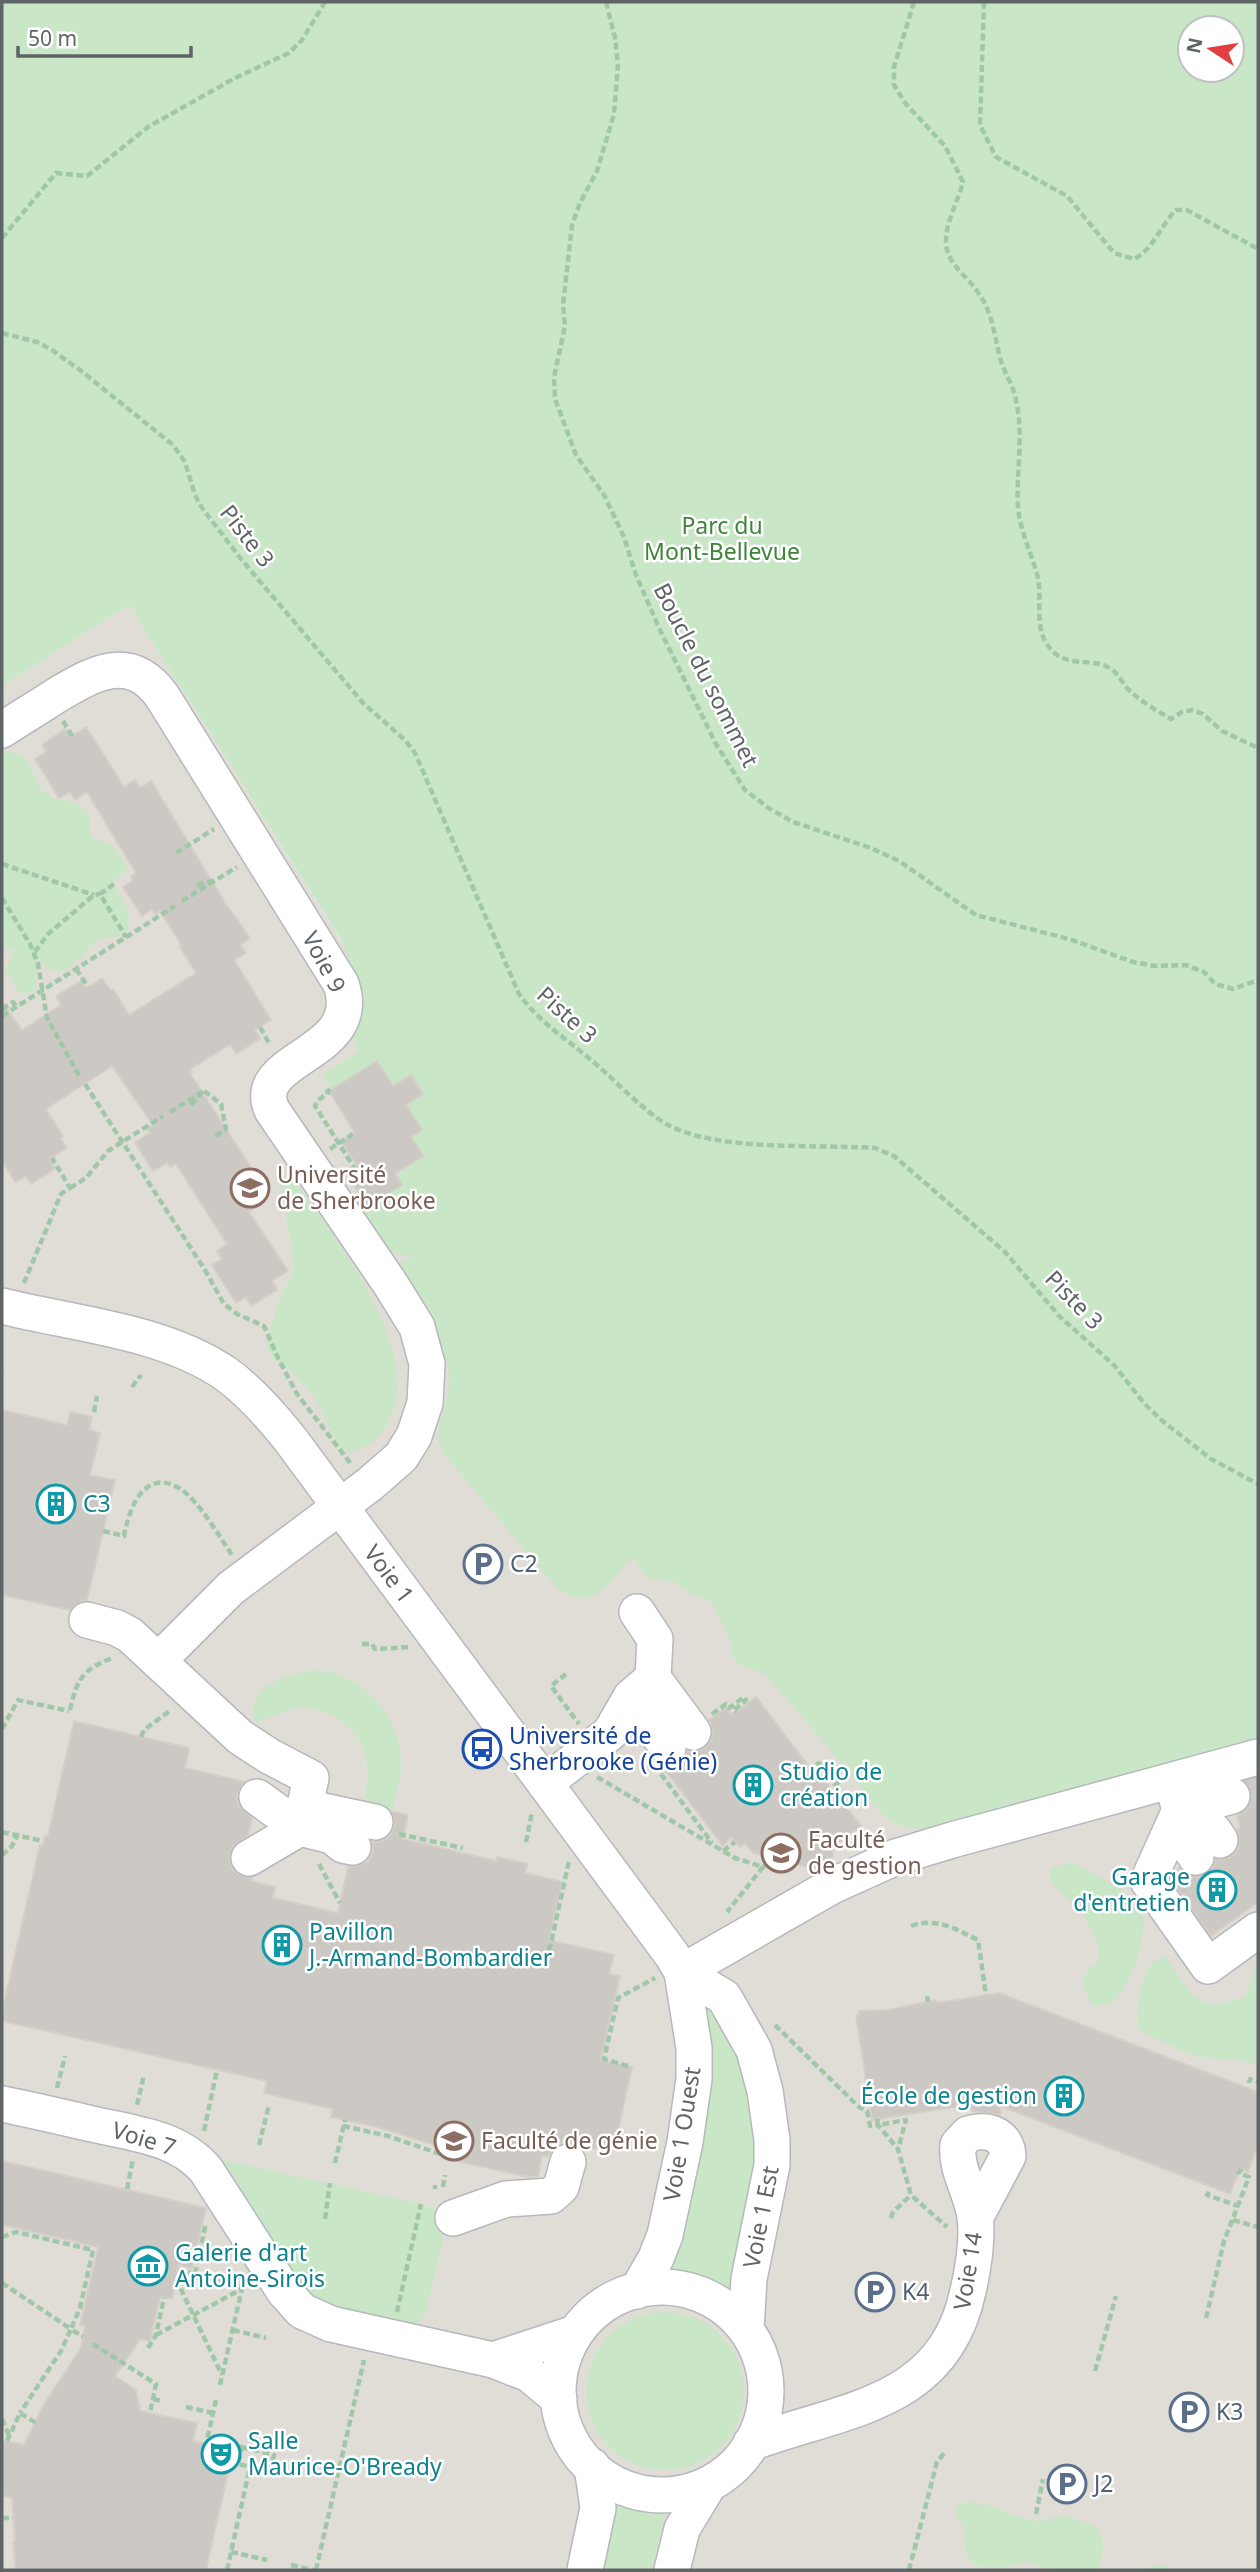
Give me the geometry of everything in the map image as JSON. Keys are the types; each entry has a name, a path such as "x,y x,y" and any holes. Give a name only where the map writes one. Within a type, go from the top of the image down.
{"lane":[{"name":"Voie 9","path":"2,730 86,678 102,671 119,670 136,674 156,689 344,992 345,1008 336,1031 276,1076 269,1093 272,1110 410,1315 425,1352 427,1390 422,1417 414,1436 391,1466 231,1588 158,1661"},
{"name":"Voie 1","path":"11,1299 181,1351 219,1370 249,1393 276,1422 338,1506 539,1796 662,1940 666,1976"},
{"path":"539,1796 610,1733 642,1688 655,1639 637,1612"},
{"path":"87,1620 117,1628 130,1635 240,1737 311,1778 302,1817 249,1858"},
{"path":"642,1688 672,1750"},
{"path":"1258,1757 1175,1795 1148,1881 1208,1966 1258,1930"},
{"path":"1175,1795 1190,1848 1208,1849"},
{"path":"666,1976 832,1886 896,1857 952,1840 1175,1795 1232,1796"},
{"path":"257,1797 302,1817 377,1835"},
{"name":"Voie 1 Ouest","path":"637,2291 656,2258 665,2235 689,2117 695,2057 666,1976"},
{"name":"Voie 1 Est","path":"666,1976 724,1997 754,2050 765,2091 772,2140 772,2165 749,2279 746,2329"},
{"name":"Voie 7","path":"2,2104 147,2136 189,2154 206,2170 290,2300 310,2316 331,2324 493,2360 529,2374 559,2399"},
{"path":"448,2203 551,2196 561,2187 568,2162"},
{"name":"Voie 14","path":"751,2443 859,2410 904,2389 921,2375 947,2345 958,2327 966,2301 972,2270 962,2223"},
{"path":"672,2570 682,2529 708,2486 736,2463 751,2443 764,2412 766,2385 760,2354 746,2329 725,2308 694,2292 661,2288 617,2297 597,2309 575,2333 561,2365 559,2399 569,2435 577,2450 592,2466 611,2480 643,2493 683,2494 708,2486"},
{"path":"493,2360 575,2333"},
{"path":"766,2385 797,2405 827,2418"},
{"path":"585,2570 598,2508 592,2466"}],"path":[{"path":"2,238 56,173 87,176 148,127 234,78 289,53 302,40 325,2"},
{"name":"Boucle du sommet","path":"606,2 615,38 618,65 614,114 597,171 572,225 563,305 565,326 554,377 555,399 576,455 604,495 624,537 636,575 660,630 716,744 745,790 793,822 871,848 899,861 976,915 1069,939 1133,962 1155,966 1186,965 1204,972 1215,984 1233,989 1258,980"},
{"path":"914,2 894,67 894,85 905,103 945,146 963,182 957,206 947,226 946,246 952,263 976,288 988,307 1001,362 1016,398 1020,435 1020,525 1038,578 1040,625 1046,642 1058,655 1077,663 1097,663 1111,669 1144,703 1171,719 1192,710 1203,714 1222,732 1258,748"},
{"path":"984,2 980,125 996,157 1066,196 1114,253 1134,259 1143,255 1164,222 1176,210 1187,210 1258,249"},
{"name":"Piste 3","path":"2,333 37,342 52,350 173,445 185,462 202,508 241,559 363,703 405,740 415,753 519,994 538,1018 665,1123 681,1131 723,1142 875,1148 894,1156 1004,1252 1059,1316 1114,1365 1160,1419 1211,1458 1258,1484"},
{"path":"67,728 72,736"},
{"path":"176,852 214,828"},
{"path":"2,864 97,894 126,937"},
{"path":"182,901 200,885 237,867"},
{"path":"34,952 48,934 97,894 114,884"},
{"path":"2,898 34,952 44,1007 53,1032 80,1077"},
{"path":"2,1016 175,906"},
{"path":"76,969 88,987"},
{"path":"2,1009 13,1002 16,1007"},
{"path":"85,1084 224,1304 237,1314 264,1326 282,1368 297,1394 353,1465"},
{"path":"330,1089 317,1101 316,1109 338,1143 353,1134"},
{"path":"170,1112 192,1102 204,1091 221,1104 226,1129 214,1137"},
{"path":"11,1299 61,1194 86,1178 108,1151 163,1116"},
{"path":"52,1158 70,1188"},
{"path":"132,1387 141,1374"},
{"path":"94,1412 97,1396"},
{"path":"103,1531 124,1536 129,1511 139,1494 152,1486 165,1484 178,1488 188,1496 231,1552"},
{"path":"362,1644 372,1644 376,1649 419,1647"},
{"path":"2,1729 18,1700 70,1711 82,1675 118,1653"},
{"path":"566,1674 551,1686 568,1712 579,1723 579,1732"},
{"path":"720,1708 726,1704 729,1708 744,1697 746,1700 733,1711 735,1713"},
{"path":"141,1737 144,1730 180,1703"},
{"path":"672,1750 715,1846"},
{"path":"823,1781 813,1768 819,1763 829,1776 839,1782 831,1788"},
{"path":"590,1771 607,1784 735,1858 763,1867"},
{"path":"526,1842 539,1796"},
{"path":"2,1832 43,1841"},
{"path":"377,1835 463,1848"},
{"path":"2,1855 12,1846 17,1836"},
{"path":"723,1851 735,1842"},
{"path":"731,1908 772,1858"},
{"path":"547,1948 550,1948 568,1867"},
{"path":"911,1926 925,1922 941,1924 978,1940 986,1995"},
{"path":"628,2066 604,2060 618,1998 666,1976"},
{"path":"773,2023 859,2108 867,2111 870,2126 877,2122 906,2118 898,2148"},
{"path":"55,2099 65,2056"},
{"path":"204,2132 217,2070"},
{"path":"134,2116 144,2075"},
{"path":"1249,2083 1250,2079 1258,2082"},
{"path":"259,2145 269,2105"},
{"path":"877,2122 898,2148 911,2195 962,2223"},
{"path":"335,2162 344,2123 443,2155"},
{"path":"1206,2318 1223,2245 1249,2177 1239,2173 1241,2169"},
{"path":"445,2175 448,2203"},
{"path":"127,2189 129,2180"},
{"path":"325,2219 330,2183"},
{"path":"1209,2192 1207,2195 1238,2206"},
{"path":"891,2218 893,2212 911,2195"},
{"path":"395,2318 421,2204"},
{"path":"195,2274 209,2213"},
{"path":"1233,2220 1258,2227"},
{"path":"2,2237 16,2232 93,2250 80,2308 71,2329 61,2351 20,2413 8,2438 2,2419"},
{"path":"178,2270 251,2286"},
{"path":"220,2385 246,2273"},
{"path":"176,2279 222,2375"},
{"path":"2,2283 83,2337"},
{"path":"156,2335 238,2291 243,2285"},
{"path":"1095,2371 1116,2296"},
{"path":"148,2348 156,2335 164,2298"},
{"path":"233,2330 267,2338"},
{"path":"93,2344 156,2384 150,2413"},
{"path":"291,2565 315,2570 363,2364"},
{"path":"153,2399 162,2402"},
{"path":"216,2400 207,2440 220,2445 242,2447 274,2455 271,2471 238,2464 242,2447"},
{"path":"186,2407 213,2413"},
{"path":"20,2413 36,2423"},
{"path":"909,2570 937,2462 946,2451"},
{"path":"227,2570 250,2467"},
{"path":"1036,2514 1044,2479"},
{"path":"2,2518 13,2518"},
{"path":"231,2552 267,2560"}],"shaded area":[{"name":"Université de Sherbrooke","path":"129,605 879,1791 1258,1690 1258,2570 2,2570 2,686"}],"green space":[{"name":"Parc du Mont-Bellevue","path":"2,2 1258,2 1258,1741 951,1828 905,1827 881,1813 767,1676 740,1666 732,1656 732,1643 711,1601 692,1594 676,1583 647,1577 633,1558 591,1597 581,1599 557,1588 444,1454 439,1435 449,1384 446,1360 435,1332 392,1269 413,1256 386,1248 356,1210 366,1203 369,1206 401,1185 395,1174 411,1137 422,1130 377,1062 331,1090 322,1075 359,1051 350,1036 355,974 342,941 129,605 2,686"},
{"path":"16,753 28,761 40,787 49,796 72,802 84,810 90,816 90,832 93,838 111,844 129,870 112,882 128,911 129,925 126,931 119,936 96,940 83,956 63,972 48,969 39,959 35,962 37,988 28,994 19,993 5,969 14,951 2,944 2,754"},
{"path":"290,1177 295,1180 332,1233 372,1299 387,1333 396,1367 396,1399 385,1428 377,1438 358,1450 346,1452 340,1447 313,1395 293,1373 272,1358 266,1343 293,1267 292,1247 280,1187 283,1179"},
{"path":"316,1670 349,1679 376,1700 386,1714 399,1745 401,1762 392,1811 362,1804 368,1769 365,1753 348,1726 335,1717 320,1710 295,1708 254,1722 253,1709 263,1690 281,1679"},
{"path":"1070,1862 1119,1888 1143,1917 1142,1939 1135,1964 1125,1987 1111,2004 1094,2005 1088,1998 1084,1984 1085,1975 1098,1961 1099,1955 1094,1934 1082,1915 1052,1884 1049,1876 1051,1868"},
{"path":"1162,1957 1167,1958 1190,1992 1205,2002 1215,2004 1245,1997 1258,1961 1258,2065 1245,2061 1193,2056 1143,2033 1138,2027 1141,1987 1148,1968"},
{"path":"714,2006 743,2049 761,2147 734,2291 695,2273 667,2266 701,2011"},
{"path":"223,2160 421,2204 438,2211 445,2232 426,2311 416,2326 314,2304 220,2165"},
{"path":"665,2312 695,2318 721,2335 738,2361 744,2391 738,2421 721,2447 695,2464 665,2470 635,2464 609,2447 592,2421 586,2391 592,2361 609,2335 635,2318"},
{"path":"614,2500 665,2514 652,2570 600,2570"},
{"path":"967,2501 1034,2521 1064,2516 1086,2522 1098,2530 1103,2542 1098,2570 1055,2570 1025,2562 1005,2567 981,2567 970,2560 965,2547 965,2530 955,2514 959,2505"},
{"path":"1160,2565 1180,2570 1124,2570"}],"building":[{"path":"86,727 124,787 135,780 140,788 151,781 224,901 250,938 240,945 246,953 234,960 271,1020 255,1030 260,1039 236,1054 231,1044 190,1069 190,1073 266,1191 256,1197 260,1204 249,1212 288,1271 272,1281 277,1290 251,1306 246,1297 236,1303 212,1265 222,1259 217,1251 227,1244 176,1164 170,1167 167,1163 153,1171 135,1142 150,1133 147,1129 153,1125 112,1066 46,1109 63,1136 60,1138 67,1148 49,1159 55,1169 31,1184 26,1176 15,1182 2,1160 2,1002 22,1030 61,1005 56,996 81,981 86,989 102,978 111,991 113,989 129,1015 196,973 160,911 155,914 152,909 142,916 123,887 133,880 131,877 136,873 87,792 75,800 70,792 59,798 35,759 46,752 42,745 65,729 70,737"},
{"path":"377,1061 393,1086 411,1075 423,1094 406,1105 422,1130 411,1137 423,1156 395,1174 402,1185 368,1206 354,1185 365,1178 341,1141 355,1133 329,1091"},
{"name":"C3","path":"2,1410 67,1425 70,1412 92,1417 89,1430 100,1433 90,1475 115,1480 87,1600 81,1601 70,1610 2,1595"},
{"name":"Studio de création","path":"756,1697 821,1782 825,1780 861,1826 834,1846 831,1864 820,1870 753,1853 745,1843 740,1847 731,1837 723,1846 663,1767 679,1765 686,1757 687,1751 696,1752 705,1748 712,1739 713,1730 709,1720 726,1707 732,1715"},
{"name":"Pavillon J.-Armand-Bombardier","path":"74,1721 189,1748 185,1768 245,1782 237,1794 238,1805 252,1818 248,1835 232,1848 229,1859 232,1869 239,1875 275,1887 273,1898 338,1913 348,1867 359,1866 368,1861 373,1852 372,1842 382,1841 390,1835 395,1826 391,1811 408,1815 403,1839 496,1861 497,1857 528,1864 525,1873 562,1882 549,1940 614,1955 609,1974 620,1976 601,2060 632,2067 615,2144 584,2151 574,2143 562,2143 554,2148 548,2157 542,2156 538,2177 529,2177 442,2158 444,2148 377,2127 331,2117 333,2109 264,2093 267,2081 2,2021 40,1845 43,1845 45,1836 48,1836"},
{"name":"Garage d'entretien","path":"1258,1778 1258,1902 1211,1936 1171,1879 1179,1868 1188,1875 1198,1877 1207,1874 1216,1859 1231,1857 1238,1849 1240,1839 1237,1829 1240,1827 1237,1815 1247,1810 1252,1801 1251,1790 1246,1781"},
{"name":"École de gestion","path":"999,1993 1258,2092 1258,2145 1248,2172 1240,2169 1230,2194 1000,2106 1000,2115 977,2112 960,2106 872,2120 856,2015 859,2015 859,2011 887,2010 936,2000 936,2003"},
{"path":"2,2161 206,2208 192,2268 178,2265 172,2299 160,2297 150,2341 140,2339 115,2376 136,2390 140,2411 197,2423 193,2441 233,2450 206,2570 16,2570 12,2498 2,2495 2,2440 24,2445 44,2404 81,2348 85,2326 80,2325 98,2247 2,2225"}],"tunnel":[{"path":"1232,1796 1258,1789"}],"place":[{"name":"Université de Sherbrooke","path":"250,1188"},
{"name":"C3","path":"56,1504"},
{"name":"C2","path":"483,1564"},
{"name":"Université de Sherbrooke (Génie)","path":"482,1749"},
{"name":"Studio de création","path":"753,1785"},
{"name":"Faculté de gestion","path":"781,1853"},
{"name":"Garage d'entretien","path":"1217,1890"},
{"name":"Pavillon J.-Armand-Bombardier","path":"282,1945"},
{"name":"École de gestion","path":"1064,2096"},
{"name":"Faculté de génie","path":"454,2141"},
{"name":"Galerie d'art Antoine-Sirois","path":"148,2266"},
{"name":"K4","path":"875,2292"},
{"name":"K3","path":"1189,2412"},
{"name":"Salle Maurice-O'Bready","path":"221,2454"},
{"name":"J2","path":"1067,2484"}]}
